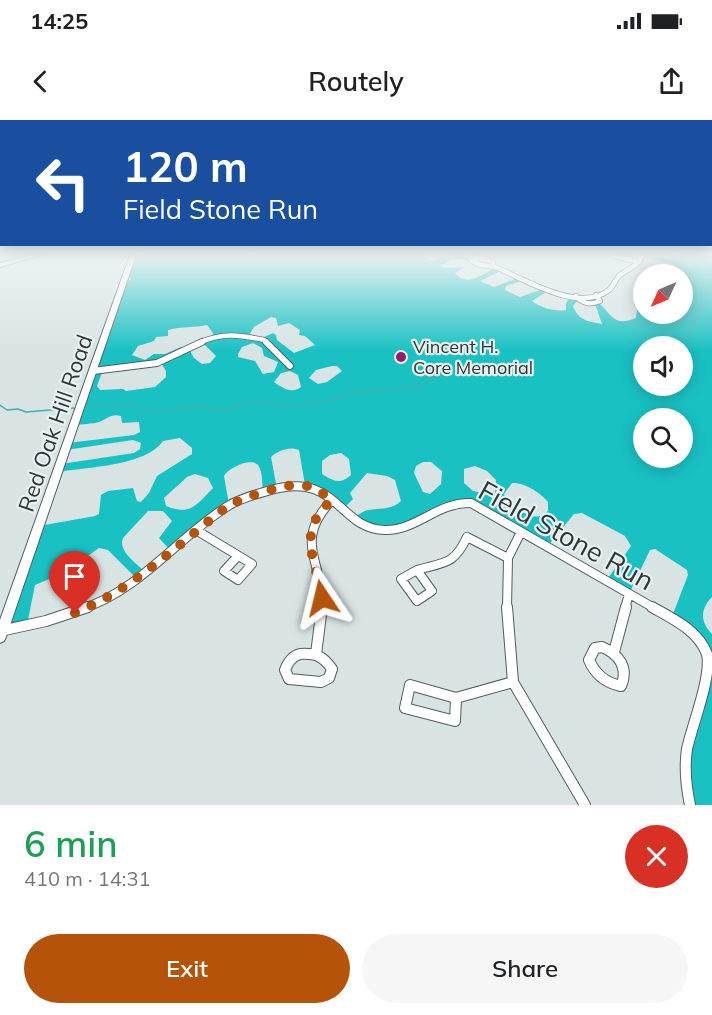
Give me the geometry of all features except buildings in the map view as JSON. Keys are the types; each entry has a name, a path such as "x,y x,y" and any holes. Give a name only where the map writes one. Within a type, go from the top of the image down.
{"street":[{"name":"Red Oak Hill Road","path":"1,633 122,287"},
{"path":"538,287 593,304 600,301 596,295 609,291 611,287"},
{"path":"93,371 156,363 183,353 212,337 235,334 264,340 290,366"},
{"name":"Field Stone Run","path":"1,633 100,603 120,591 229,505 244,498 288,486 305,485 320,491 358,521 372,528 387,531 404,526 448,504 459,501 471,503 487,510 520,532 685,626 699,640 709,659 684,763 684,785 690,805"},
{"path":"315,654 322,598 310,547 310,534 319,511 332,500"},
{"path":"196,530 238,556"},
{"path":"520,532 508,558 506,575 508,640 513,682 585,805"},
{"path":"417,570 450,561 459,554 467,537 508,558"},
{"path":"614,652 628,594"},
{"path":"298,654 315,654 325,659 332,669 329,678 321,682 289,679 285,670 289,660 298,654"},
{"path":"456,698 455,721 405,708 410,686 456,698 513,682"}],"shaded area":[{"path":"121,287 506,287 505,290 520,297 543,289 548,291 532,301 544,307 566,310 566,303 571,296 578,300 573,306 575,311 588,321 602,324 595,304 599,303 617,320 633,319 633,324 693,324 693,287 712,287 712,597 705,606 703,616 705,625 712,634 712,805 690,805 684,785 707,675 699,640 671,619 688,575 687,570 655,549 650,550 629,594 606,581 631,546 625,536 582,513 574,514 547,547 459,501 404,526 387,531 354,517 366,511 394,506 401,501 395,480 387,476 367,473 350,493 353,499 343,509 305,485 299,450 288,449 271,457 277,489 263,493 261,471 255,463 245,463 235,467 224,476 229,505 171,551 159,538 172,521 163,511 148,511 123,538 122,543 128,556 144,571 136,578 108,550 99,548 64,573 35,585 27,625 2,630 39,526 99,514 101,495 108,491 133,488 137,501 141,502 149,493 157,476 192,454 192,448 180,438 163,441 144,456 130,460 99,467 58,472 61,464 134,453 140,449 141,443 133,440 66,450 68,443 134,435 140,432 139,422 122,423 121,416 118,415 96,423 74,425","holes":["271,317 276,318 278,326 289,323 300,330 299,335 305,336 315,345 294,353 277,340 273,333 260,339 249,335 254,327","207,325 213,333 212,337 202,342 216,356 210,363 202,364 194,358 189,349 186,351 181,347 165,354 154,354 145,360 132,355 138,346 154,341 156,337 168,336 168,330","253,343 262,348 264,356 278,362 274,372 263,374 255,361 238,357 242,347","160,361 166,371 166,377 155,387 126,391 123,389 100,390 97,386 103,370","337,366 342,371 327,382 318,384 309,378 316,370","290,371 298,375 301,387 291,390 274,382 281,373","341,453 349,459 351,475 336,481 322,474 322,461 330,455","423,462 431,462 442,471 441,484 430,494 423,492 414,473 416,466","475,466 487,471 496,480 495,493 492,495 473,491 464,483 464,469","195,474 208,478 213,488 197,504 187,509 174,509 166,506 164,498 187,477","512,483 522,484 537,492 548,502 548,511 540,516 530,516 509,502 504,494"]}],"waterway":[{"path":"687,336 692,328 696,327 692,321 699,316 701,305 710,305 707,298 711,287"},
{"path":"88,407 131,405 160,412 200,406 223,411 256,400 289,407 333,400 349,393 418,387 447,371"},
{"path":"0,405 7,410 18,409 26,412 74,408"}],"place":[{"name":"Vincent H. Core Memorial","path":"401,357"}],"route":[{"path":"75,613 100,603 120,591 229,505 244,498 288,486 305,485 320,491 332,500 319,511 310,534 310,547 322,598"}]}
